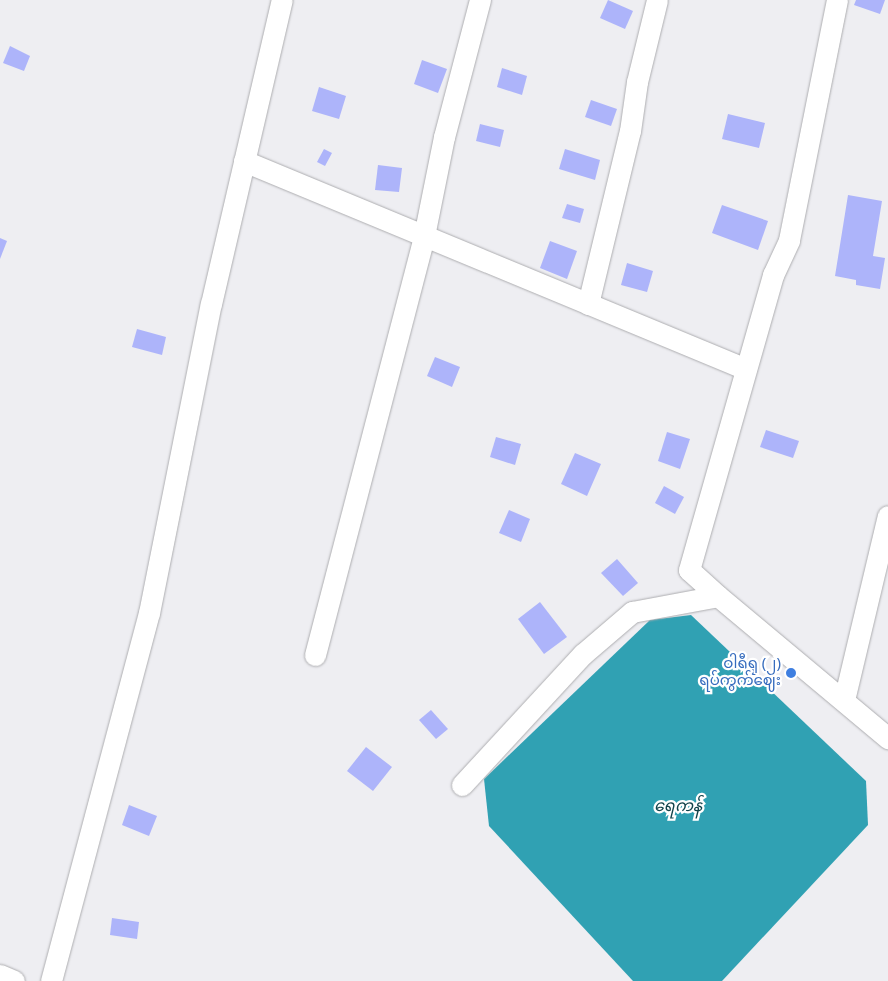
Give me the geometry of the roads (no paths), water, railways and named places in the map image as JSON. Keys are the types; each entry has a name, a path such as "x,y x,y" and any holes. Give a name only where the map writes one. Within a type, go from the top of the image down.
{"street":[{"path":"51,981 149,613 210,304 282,0"},
{"path":"315,654 424,236 444,137 480,0"},
{"path":"588,304 630,131 637,82 657,0"},
{"path":"837,0 789,240 773,275 689,570 888,738"},
{"path":"244,161 746,370"},
{"path":"844,700 888,516"},
{"path":"462,785 583,654 632,612 718,596"},
{"path":"0,975 14,981"}],"water":[{"name":"ရေကန်","path":"691,615 866,781 868,825 722,981 633,981 489,826 484,779 650,620"}],"place":[{"name":"ဝါရီရူ (၂) ရပ်ကွက်ဈေး","path":"791,673"}]}
